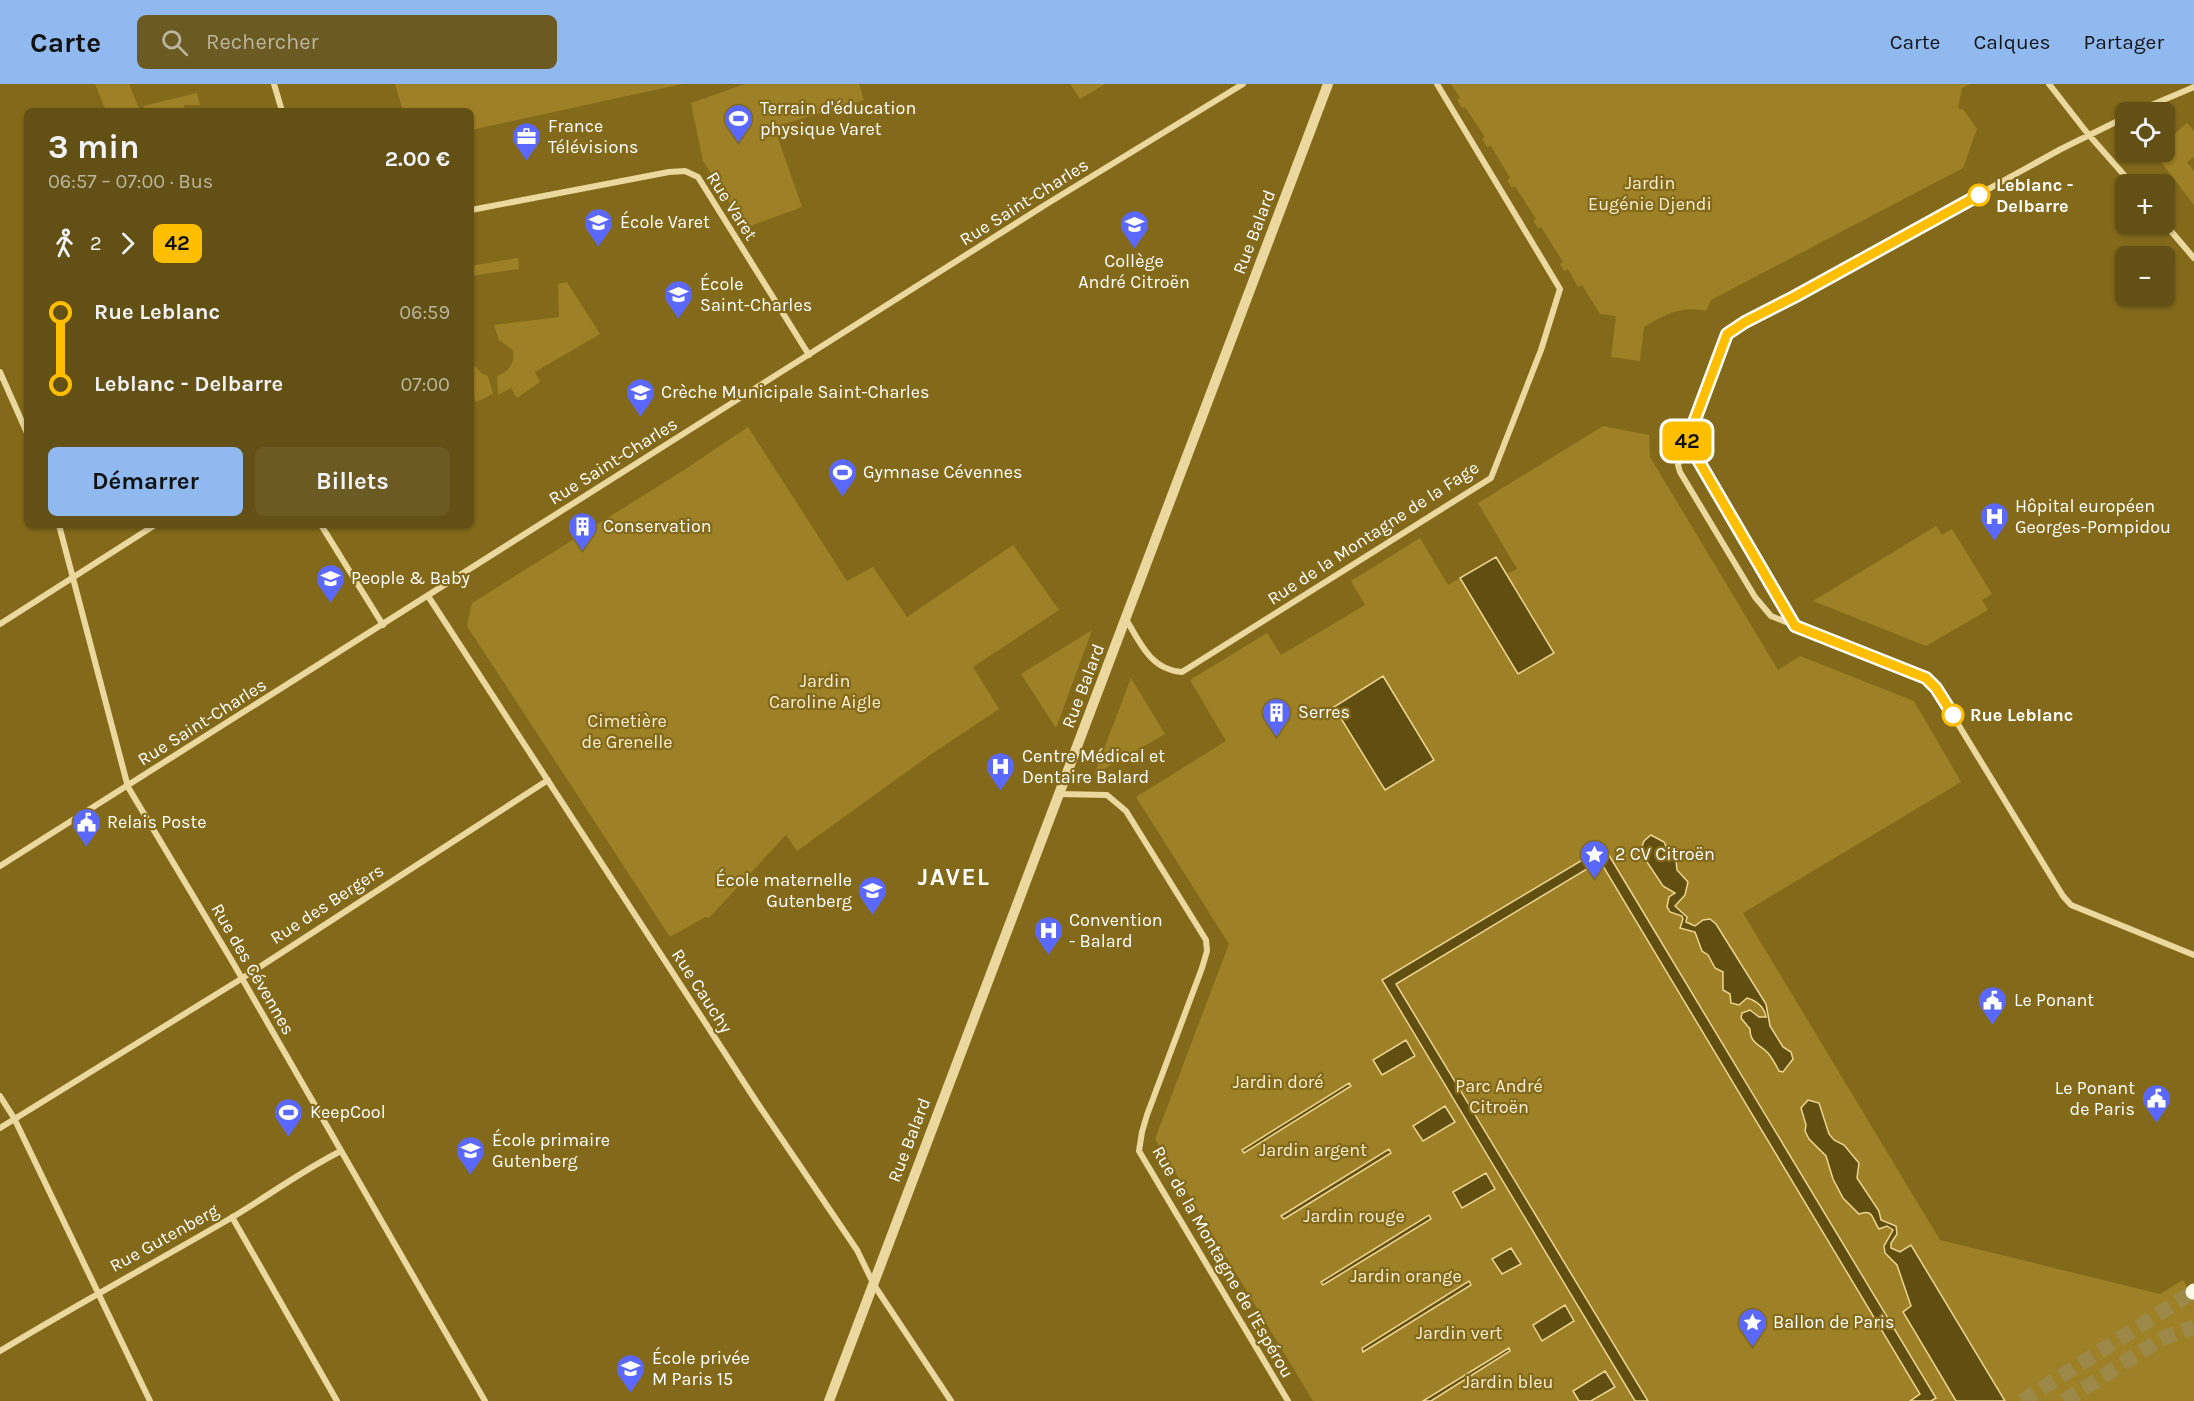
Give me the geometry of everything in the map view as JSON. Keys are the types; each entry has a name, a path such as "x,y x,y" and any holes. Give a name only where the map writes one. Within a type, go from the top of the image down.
{"street":[{"path":"274,84 281,108"},
{"name":"Rue Saint-Charles","path":"0,866 1035,211 1243,84"},
{"name":"Rue Balard","path":"829,1401 1328,84"},
{"name":"Rue de la Montagne de la Fage","path":"1126,619 1148,656 1171,671 1182,672 1491,478 1541,350 1560,290 1437,84"},
{"path":"2049,84 2123,174"},
{"path":"2159,102 2194,87"},
{"path":"2115,122 2088,134 1727,334 1678,465 1755,597 1771,616 1926,678 1936,688 2067,901 2083,912 2194,955"},
{"name":"Rue Varet","path":"474,209 669,172 685,171 698,177 809,355"},
{"path":"2173,234 2194,258"},
{"path":"0,372 24,426"},
{"path":"1687,441 1795,626"},
{"name":"Rue des Cévennes","path":"60,528 128,786 485,1401"},
{"path":"0,624 150,528"},
{"path":"323,528 383,625"},
{"name":"Rue Cauchy","path":"428,596 756,1101 857,1250 874,1285 951,1401"},
{"name":"Rue des Bergers","path":"0,1128 241,979 548,780"},
{"name":"Rue de la Montagne de l'Espérou","path":"1059,794 1107,795 1117,801 1126,811 1206,940 1207,951 1202,968 1147,1115 1139,1151 1288,1401"},
{"path":"0,1096 14,1118 150,1401"},
{"name":"Rue Gutenberg","path":"0,1351 341,1151"},
{"path":"232,1217 337,1401"}],"green space":[{"path":"95,84 129,84 139,108 105,108"},
{"path":"395,84 682,84 474,129 474,108 402,108"},
{"name":"Terrain d'éducation physique Varet","path":"745,84 859,84 864,100 774,127 802,207 745,228 703,161 691,103"},
{"path":"1070,84 1105,84 1080,99"},
{"name":"Jardin Eugénie Djendi","path":"1451,84 1970,84 1962,88 1958,108 1964,110 1977,129 1963,168 1711,300 1706,311 1681,310 1644,327 1640,361 1611,357 1616,316 1600,314 1582,285 1578,287 1568,269 1564,271 1560,264 1563,262 1541,227 1538,228 1533,221 1536,219 1515,186 1512,188 1507,180 1510,178 1491,146 1487,147 1482,139 1485,137 1465,107 1462,108 1457,100 1460,98"},
{"path":"197,93 200,105 184,105 184,108 144,108 143,106"},
{"path":"2187,123 2194,131 2194,157 2187,162 2194,171 2194,205 2175,180 2175,174 2170,174 2161,162 2175,162 2175,133"},
{"path":"518,258 519,269 474,276 474,265"},
{"path":"567,282 600,334 535,372 540,382 517,398 511,388 498,395 497,376 511,366 513,350 499,340 494,325 559,317 558,284"},
{"path":"474,366 488,376 493,394 476,402 474,398"},
{"name":"Parc André Citroën","path":"1603,426 1649,435 1650,457 1778,670 1800,656 1914,701 1961,782 1743,913 1940,1240 2160,1294 2183,1280 2194,1299 2194,1401 1313,1401 1155,1139 1229,944 1136,797 1226,741 1190,680 1267,633 1281,655 1365,605 1351,581 1420,538 1448,585 1496,557 1507,574 1517,569 1478,503"},
{"name":"Jardin Caroline Aigle","path":"748,427 847,581 873,567 907,617 1013,545 1059,610 973,667 999,709 930,755 797,851 786,835 709,918 705,917 670,937 467,626 472,603 684,470"},
{"path":"1936,526 1942,535 1952,529 1992,594 1982,600 1988,610 1926,646 1813,601"},
{"path":"1092,630 1056,728 1021,674"},
{"path":"1131,678 1165,734 1094,775"}],"shaded area":[{"path":"1496,557 1554,653 1518,674 1460,578"},
{"path":"1383,676 1434,760 1385,790 1334,707"},
{"path":"1651,835 1664,842 1670,855 1676,860 1677,870 1688,882 1685,895 1675,906 1687,917 1686,922 1695,926 1703,920 1710,919 1716,924 1766,1004 1770,1026 1783,1047 1791,1052 1793,1059 1783,1072 1779,1071 1768,1053 1753,1040 1750,1029 1741,1018 1742,1013 1750,1010 1759,1017 1766,1017 1762,1007 1747,998 1739,1005 1731,1003 1730,994 1723,990 1723,972 1715,968 1708,955 1702,951 1695,932 1680,928 1682,916 1670,912 1667,907 1669,897 1675,893 1663,886 1641,849 1644,841"},
{"path":"1604,847 1936,1398 1931,1401 1910,1401 1920,1394 1600,861 1396,984 1648,1401 1635,1401 1382,980"},
{"path":"1406,1040 1415,1056 1382,1075 1373,1060"},
{"path":"1349,1083 1351,1086 1244,1153 1242,1150"},
{"path":"1808,1100 1819,1103 1829,1134 1834,1140 1844,1145 1859,1163 1857,1178 1879,1211 1881,1220 1896,1226 1897,1234 1891,1243 1891,1248 1900,1252 1911,1245 2005,1401 1956,1401 1903,1312 1911,1306 1897,1265 1885,1253 1884,1246 1893,1230 1887,1226 1879,1229 1870,1214 1859,1214 1843,1198 1833,1179 1826,1156 1809,1139 1805,1131 1806,1125 1801,1108"},
{"path":"1445,1106 1455,1122 1423,1141 1413,1126"},
{"path":"1389,1149 1391,1153 1284,1219 1281,1216"},
{"path":"1486,1173 1495,1189 1462,1208 1453,1192"},
{"path":"1429,1215 1431,1219 1323,1285 1321,1282"},
{"path":"1511,1248 1521,1264 1502,1274 1492,1259"},
{"path":"1469,1281 1471,1285 1363,1352 1362,1348"},
{"path":"1565,1305 1574,1321 1542,1341 1533,1325"},
{"path":"1509,1348 1510,1351 1431,1401 1423,1401"},
{"path":"1605,1371 1615,1387 1591,1401 1579,1401 1573,1391"}],"tunnel":[{"path":"2022,1401 2193,1292"},
{"path":"2064,1401 2161,1339 2194,1327"}],"bus line":[{"name":"42","path":"1953,715 1936,688 1926,678 1795,626 1687,441 1727,334 1745,322 1979,195"}],"place":[{"name":"Terrain d'éducation physique Varet","path":"739,144"},
{"name":"France Télévisions","path":"527,162"},
{"name":"Leblanc - Delbarre","path":"1979,195"},
{"name":"École Varet","path":"599,248"},
{"name":"Collège André Citroën","path":"1134,250"},
{"name":"École Saint-Charles","path":"679,320"},
{"name":"Crèche Municipale Saint-Charles","path":"640,418"},
{"name":"Gymnase Cévennes","path":"842,498"},
{"name":"Hôpital européen Georges-Pompidou","path":"1994,542"},
{"name":"Conservation","path":"582,552"},
{"name":"People & Baby","path":"330,604"},
{"name":"Rue Leblanc","path":"1953,715"},
{"name":"Serres","path":"1277,738"},
{"name":"Centre Médical et Dentaire Balard","path":"1001,792"},
{"name":"Relais Poste","path":"86,848"},
{"name":"2 CV Citroën","path":"1594,880"},
{"name":"École maternelle Gutenberg","path":"873,916"},
{"name":"Convention - Balard","path":"1048,956"},
{"name":"Le Ponant","path":"1993,1026"},
{"name":"Le Ponant de Paris","path":"2156,1124"},
{"name":"KeepCool","path":"289,1138"},
{"name":"École primaire Gutenberg","path":"471,1176"},
{"name":"Ballon de Paris","path":"1752,1348"},
{"name":"École privée M Paris 15","path":"631,1394"}],"district":[{"name":"JAVEL","path":"954,877"}],"park label":[{"name":"Cimetière de Grenelle","path":"627,731"},
{"name":"Jardin doré","path":"1278,1082"},
{"name":"Jardin argent","path":"1313,1150"},
{"name":"Jardin rouge","path":"1354,1216"},
{"name":"Jardin orange","path":"1406,1276"},
{"name":"Jardin vert","path":"1459,1333"},
{"name":"Jardin bleu","path":"1508,1382"}]}
